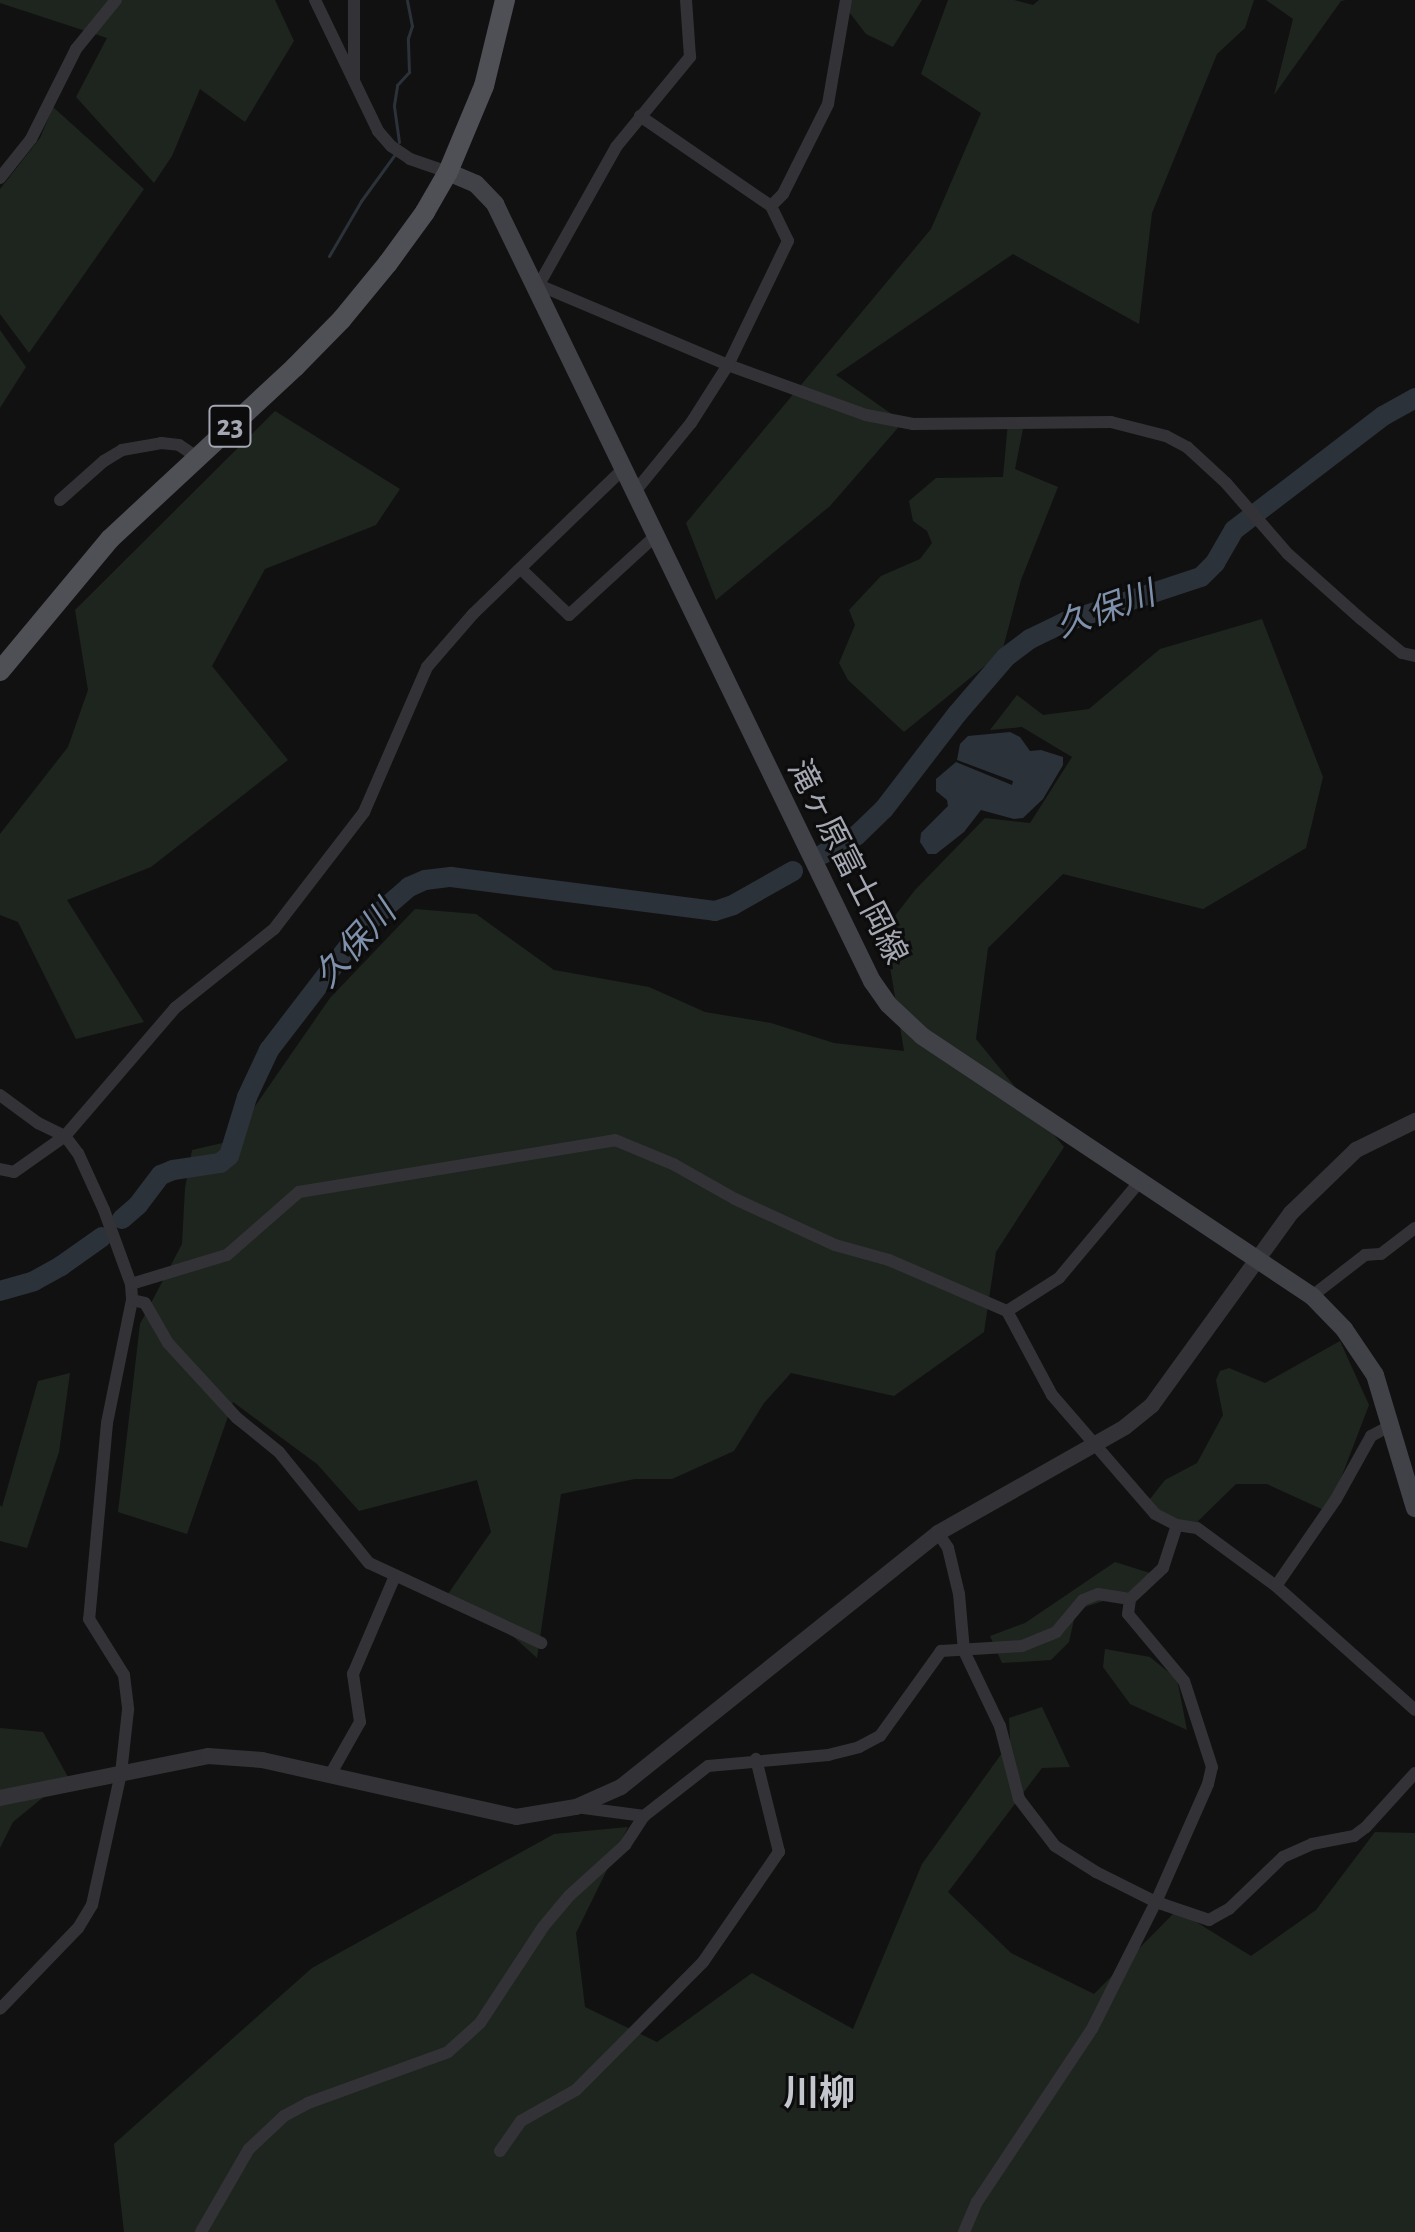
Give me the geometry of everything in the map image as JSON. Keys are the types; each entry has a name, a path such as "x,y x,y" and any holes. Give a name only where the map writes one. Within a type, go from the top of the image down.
{"main road":[{"name":"23","path":"0,671 110,539 342,319 425,212 448,172 484,86 505,0"},
{"name":"滝ヶ原富士岡線","path":"448,172 476,184 495,204 538,288 621,471 872,981 889,1005 922,1036 1312,1296 1361,1352 1375,1375 1415,1508"}],"street":[{"path":"0,178 31,139 76,49 116,0"},
{"path":"315,0 378,131 391,146 410,159 448,172"},
{"path":"354,0 354,84"},
{"path":"686,0 690,57 616,147 538,288 728,365 866,415 913,424 1082,422 1137,426 1187,447 1247,506 1288,554 1402,653 1415,656"},
{"path":"771,206 783,194 828,104 846,0"},
{"path":"633,494 691,423 728,365 788,241 771,206 640,116"},
{"path":"60,500 104,461 122,450 161,443 179,445 197,457"},
{"path":"0,1169 14,1172 65,1136 175,1008 274,929 319,875 364,812 427,667 473,614 522,570 621,471"},
{"path":"522,570 569,615 654,537"},
{"path":"0,1095 65,1136 78,1153 104,1210 131,1284 132,1300 107,1423 89,1619 124,1675 128,1710 121,1773 92,1905 78,1928 0,2009"},
{"path":"0,1798 208,1756 262,1760 516,1817 576,1807 621,1787 938,1533 1125,1427 1152,1405 1291,1213 1342,1160 1376,1139 1415,1121"},
{"path":"131,1284 227,1255 299,1192 615,1140 673,1164 735,1199 835,1245 889,1260 1007,1311 1052,1395 1155,1514 1177,1525 1197,1528 1276,1586 1415,1710"},
{"path":"1007,1311 1059,1278 1140,1181"},
{"path":"1312,1296 1365,1255 1381,1254 1415,1228"},
{"path":"132,1300 145,1303 168,1343 237,1418 279,1452 369,1563 541,1643"},
{"path":"1276,1586 1314,1533 1371,1436 1392,1425"},
{"path":"964,2232 977,2202 1092,2029 1156,1902 1208,1784 1212,1767 1184,1681 1128,1614 1130,1599 1163,1568 1177,1525"},
{"path":"938,1533 948,1548 959,1594 964,1651 1000,1726 1019,1799 1055,1846 1156,1902 1209,1920 1229,1909 1283,1857 1312,1844 1354,1836 1415,1773"},
{"path":"330,1775 360,1722 353,1674 395,1576"},
{"path":"201,2232 249,2149 284,2116 308,2103 448,2052 480,2023 543,1927 569,1896 625,1845 644,1816 708,1766 756,1759 828,1755 870,1741 880,1736 941,1651 1022,1646 1056,1632 1083,1600 1098,1594 1130,1599"},
{"path":"500,2151 521,2121 576,2090 703,1962 779,1852 756,1759"},
{"path":"576,1807 644,1816"}],"shaded area":[{"path":"0,0 275,0 294,41 245,122 200,89 172,156 154,183 76,97 107,38 0,3"},
{"path":"848,0 922,0 893,47 866,34 846,8"},
{"path":"948,0 1014,0 1033,5 1039,0 1254,0 1245,28 1217,54 1152,213 1139,324 1013,254 836,375 903,422 830,506 716,600 686,523 931,229 981,113 921,74"},
{"path":"1266,0 1346,0 1341,1 1274,95 1293,19"},
{"path":"53,107 144,189 29,353 0,314 0,189 40,138"},
{"path":"0,330 26,367 0,408"},
{"path":"275,411 400,489 376,525 265,569 212,666 288,760 151,867 67,900 144,1022 76,1039 18,922 0,915 0,834 68,747 88,690 75,610"},
{"path":"1008,422 1023,429 1015,469 1058,487 1021,580 1002,652 904,732 848,680 839,663 855,625 849,610 881,576 920,559 932,543 927,531 913,521 909,501 936,478 1003,477"},
{"path":"1262,619 1323,777 1306,848 1203,909 1063,874 988,948 976,1039 1064,1147 996,1252 984,1332 894,1396 791,1373 764,1403 734,1451 672,1479 635,1479 561,1494 537,1658 494,1619 458,1604 441,1604 491,1532 477,1480 359,1511 317,1464 233,1402 187,1534 118,1512 140,1324 182,1244 185,1188 192,1150 231,1141 330,998 415,909 476,914 554,970 649,987 705,1012 771,1023 834,1043 904,1051 884,930 915,890 985,818 1030,823 1072,757 1022,727 990,730 1017,695 1043,715 1089,709 1160,649"},
{"path":"1010,732 1020,737 1030,751 1041,750 1063,757 1063,765 1043,799 1023,818 1014,819 981,810 964,832 936,854 928,854 920,842 921,833 948,806 947,800 936,791 936,779 956,762 1012,785 1013,781 957,760 960,744 968,736"},
{"path":"1340,1341 1369,1405 1328,1512 1267,1484 1236,1484 1192,1527 1152,1511 1150,1499 1165,1480 1197,1463 1223,1415 1216,1380 1220,1371 1229,1368 1265,1383"},
{"path":"70,1373 59,1452 27,1548 0,1541 0,1505 2,1507 38,1381"},
{"path":"1115,1562 1150,1573 1130,1592 1076,1610 1069,1642 1051,1660 1002,1663 990,1636 1025,1623"},
{"path":"1105,1649 1150,1657 1177,1679 1187,1730 1130,1704 1103,1667"},
{"path":"1042,1707 1070,1767 1042,1768 948,1892 1011,1953 1094,1994 1177,1910 1251,1956 1316,1910 1375,1832 1415,1833 1415,2232 124,2232 114,2144 312,1968 554,1834 628,1827 576,1933 585,2007 657,2042 752,1973 853,2029 922,1864 1010,1742 1009,1718"},
{"path":"0,1728 43,1732 68,1777 13,1822 0,1848"}],"waterway":[{"path":"399,142 394,105 397,85 409,72 408,38 412,26 407,0"},
{"path":"329,256 361,201 395,154"},
{"name":"久保川","path":"823,854 856,836 884,809 957,714 1006,657 1030,639 1065,622 1201,577 1215,563 1234,530 1383,416 1415,398"},
{"name":"久保川","path":"122,1219 138,1205 161,1175 173,1170 220,1163 229,1156 247,1097 269,1050 364,926 409,887 425,880 451,877 715,911 733,905 793,871"},
{"name":"久保川","path":"0,1291 34,1281 102,1237"}],"district":[{"name":"川柳","path":"819,2095"}]}
